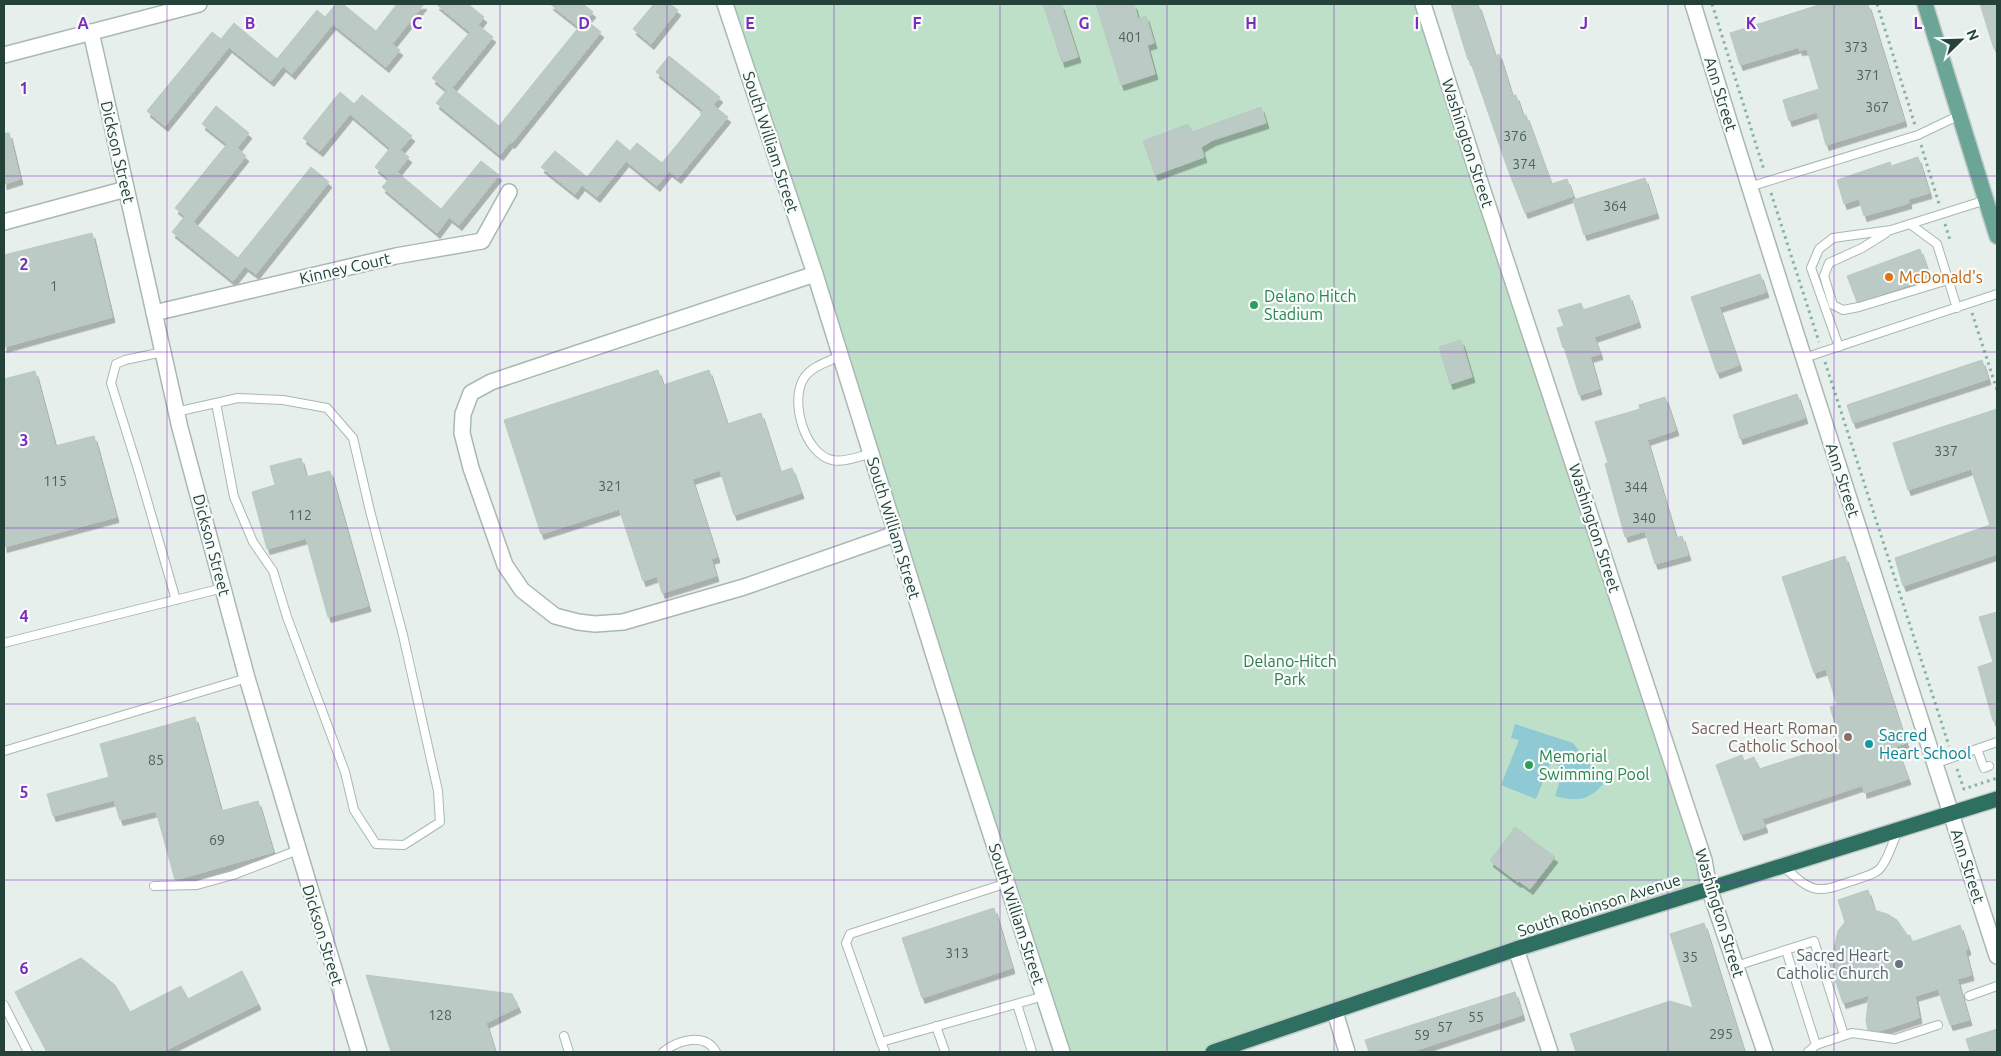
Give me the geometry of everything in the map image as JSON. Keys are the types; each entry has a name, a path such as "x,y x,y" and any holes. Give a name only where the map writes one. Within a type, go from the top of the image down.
{"highway":[{"name":"South Robinson Avenue","path":"1213,1052 1516,950 1997,799"}],"main road":[{"path":"1925,4 1997,236"}],"street":[{"path":"4,55 91,32 164,8 199,4"},
{"name":"South William Street","path":"725,4 815,274 895,534 1062,1052"},
{"name":"Washington Street","path":"1423,4 1704,860 1709,888 1765,1052"},
{"name":"Ann Street","path":"1693,4 1749,187 1997,956"},
{"name":"Dickson Street","path":"91,32 176,412 247,678 359,1052"},
{"path":"4,222 126,189"},
{"name":"Kinney Court","path":"154,313 396,256 482,241 509,192"},
{"path":"815,274 491,382 471,393 463,414 462,433 471,468 505,565 522,590 555,616 578,622 595,624 623,622 744,587 895,534"},
{"path":"1516,950 1550,1052"},
{"path":"1335,1012 1347,1052"}],"lane":[{"path":"1749,187 1918,135 1960,115"},
{"path":"1839,347 1811,268 1819,249 1833,238 1891,230 1986,200"},
{"path":"1910,224 1937,244 1957,308"},
{"path":"1891,230 1862,248 1829,263 1824,276 1833,305 1843,310 1859,307 1948,280"},
{"path":"1804,358 1997,294"},
{"path":"163,352 125,360 116,364 111,383 176,600"},
{"path":"840,356 814,368 804,378 798,405 800,418 807,437 817,452 832,460 842,460 870,454"},
{"path":"176,412 238,398 284,400 327,408 353,438 403,635 438,791 440,822 404,845 376,844 354,810 345,772 286,617 273,571 253,542 234,497 216,403"},
{"path":"4,643 223,588"},
{"path":"4,751 247,678"},
{"path":"1934,764 1997,742"},
{"path":"1977,749 1984,768 1989,766"},
{"path":"1782,865 1803,884 1817,890 1828,889 1875,873 1882,867 1898,829"},
{"path":"154,886 197,885 233,875 298,850"},
{"path":"885,1052 846,943 850,934 1007,883"},
{"path":"1736,966 1814,941 1844,1035"},
{"path":"1786,950 1816,1044"},
{"path":"1969,996 1997,986"},
{"path":"881,1042 1044,996"},
{"path":"1017,1004 1032,1052"},
{"path":"4,1005 28,1052"},
{"path":"1808,1052 1816,1044 1852,1033 1895,1039 1938,1025"},
{"path":"936,1026 945,1052"},
{"path":"564,1036 569,1052"},
{"path":"663,1052 696,1038 705,1041 716,1052"}],"path":[{"path":"1712,4 1822,352 1964,789 1997,778"},
{"path":"1877,4 1953,249"},
{"path":"1969,304 1997,390"}],"green space":[{"name":"Delano-Hitch Park","path":"724,4 1423,4 1709,888 1214,1052 1064,1052"}],"water":[{"name":"Memorial Swimming Pool","path":"1515,724 1573,743 1604,783 1588,797 1582,799 1555,796 1564,768 1551,762 1536,799 1501,785 1519,740 1511,738"}],"building":[{"path":"336,4 343,4 376,31 397,4 424,4 392,44 400,50 386,67 333,24 292,74 283,66 271,81 229,47 165,126 147,111 212,32 221,39 234,23 277,59 317,10 325,17"},
{"path":"436,4 468,4 484,17 478,25 493,37 452,88 499,126 579,27 550,4 583,4 593,12 586,20 601,32 512,143 510,142 500,155 436,103 447,90 432,78 470,32"},
{"path":"654,4 670,4 678,10 651,44 633,29"},
{"path":"1043,4 1061,4 1078,57 1062,62"},
{"path":"1096,4 1134,4 1138,19 1146,16 1154,43 1147,45 1155,74 1121,85"},
{"path":"1451,4 1478,4 1495,56 1499,54 1512,96 1516,95 1523,116 1526,115 1551,184 1567,179 1573,196 1525,213 1470,60 1468,60"},
{"path":"1822,4 1868,4 1904,121 1826,145 1817,112 1789,121 1783,100 1819,89 1807,49 1799,50 1799,47 1740,65 1730,33"},
{"path":"1980,4 1997,4 1997,48 1994,49"},
{"path":"669,56 720,97 713,105 728,117 678,178 669,171 657,186 626,161 597,197 582,185 575,194 541,167 555,151 587,177 617,140 630,151 637,143 662,163 702,114 700,113 703,110 656,72"},
{"path":"340,92 354,104 362,95 412,136 400,150 409,157 397,172 441,209 481,161 499,175 459,225 449,217 437,233 382,187 389,179 375,167 390,148 350,114 320,151 303,138"},
{"path":"216,106 249,133 237,148 246,156 193,222 238,258 311,167 329,182 256,274 245,266 233,281 172,232 185,216 175,208 227,144 202,124"},
{"path":"1261,107 1266,123 1213,140 1201,147 1204,157 1155,175 1143,141 1188,124 1192,132"},
{"path":"4,133 9,133 20,179 4,184"},
{"path":"1918,157 1929,193 1908,199 1909,203 1864,216 1859,199 1844,204 1837,180 1890,162 1891,166"},
{"path":"1645,178 1656,213 1584,235 1573,200"},
{"path":"92,233 112,317 4,347 4,255"},
{"name":"McDonald's","path":"1920,249 1930,278 1857,302 1847,276"},
{"path":"1760,274 1766,292 1719,307 1739,365 1717,373 1691,297"},
{"path":"1629,295 1638,322 1594,337 1600,354 1590,357 1599,389 1579,395 1557,328 1564,326 1558,310 1581,303 1583,310"},
{"path":"1461,340 1472,377 1450,384 1439,347"},
{"path":"1982,360 1988,379 1853,423 1847,405"},
{"path":"658,370 663,385 709,370 727,424 761,413 780,472 792,468 801,493 734,515 720,470 692,479 717,557 711,559 716,576 662,593 657,576 643,581 619,509 541,534 504,420"},
{"path":"35,371 55,446 94,436 116,517 4,547 4,379"},
{"path":"1797,394 1805,418 1740,439 1733,415"},
{"path":"1665,397 1676,430 1647,440 1676,538 1682,536 1688,555 1655,564 1645,531 1625,537 1605,464 1608,463 1595,422 1640,409 1639,405"},
{"path":"1997,409 1997,554 1903,586 1895,558 1990,525 1971,469 1908,490 1893,443"},
{"path":"301,458 306,477 330,471 368,606 328,617 306,538 267,549 252,492 275,485 270,466"},
{"name":"Sacred Heart School","path":"1845,556 1906,743 1896,746 1908,779 1864,793 1863,785 1762,819 1765,827 1741,835 1716,765 1742,755 1744,761 1754,757 1759,769 1841,743 1830,707 1837,705 1826,669 1814,673 1782,577"},
{"path":"1997,612 1997,720 1993,721 1978,667 1993,662 1979,617"},
{"path":"195,717 221,811 258,801 273,852 175,880 156,811 120,820 114,800 53,816 47,794 109,777 100,744"},
{"path":"1515,827 1555,857 1530,889 1490,861"},
{"name":"Sacred Heart Catholic Church","path":"1868,890 1874,910 1887,914 1897,920 1908,936 1910,935 1912,942 1960,925 1968,949 1965,951 1971,975 1957,979 1969,1020 1950,1025 1938,989 1915,996 1919,1018 1879,1031 1868,1030 1866,1021 1869,995 1843,1003 1829,962 1837,959 1834,949 1838,931 1845,922 1838,900"},
{"path":"994,908 1012,968 922,998 902,938"},
{"path":"1704,923 1744,1052 1576,1052 1570,1034 1670,1001 1693,1008 1670,934"},
{"path":"81,958 115,985 130,1012 181,986 188,999 242,971 258,1004 162,1052 47,1052 15,992"},
{"path":"366,975 512,994 518,1007 486,1023 495,1052 391,1052"},
{"path":"1515,992 1522,1015 1410,1052 1369,1052 1365,1040"},
{"path":"1997,1029 1997,1052 1970,1052 1966,1039"}],"place":[{"name":"McDonald's","path":"1889,277"},
{"name":"Delano Hitch Stadium","path":"1254,305"},
{"name":"Sacred Heart Roman Catholic School","path":"1848,737"},
{"name":"Sacred Heart School","path":"1869,744"},
{"name":"Memorial Swimming Pool","path":"1529,765"},
{"name":"Sacred Heart Catholic Church","path":"1899,964"}]}
